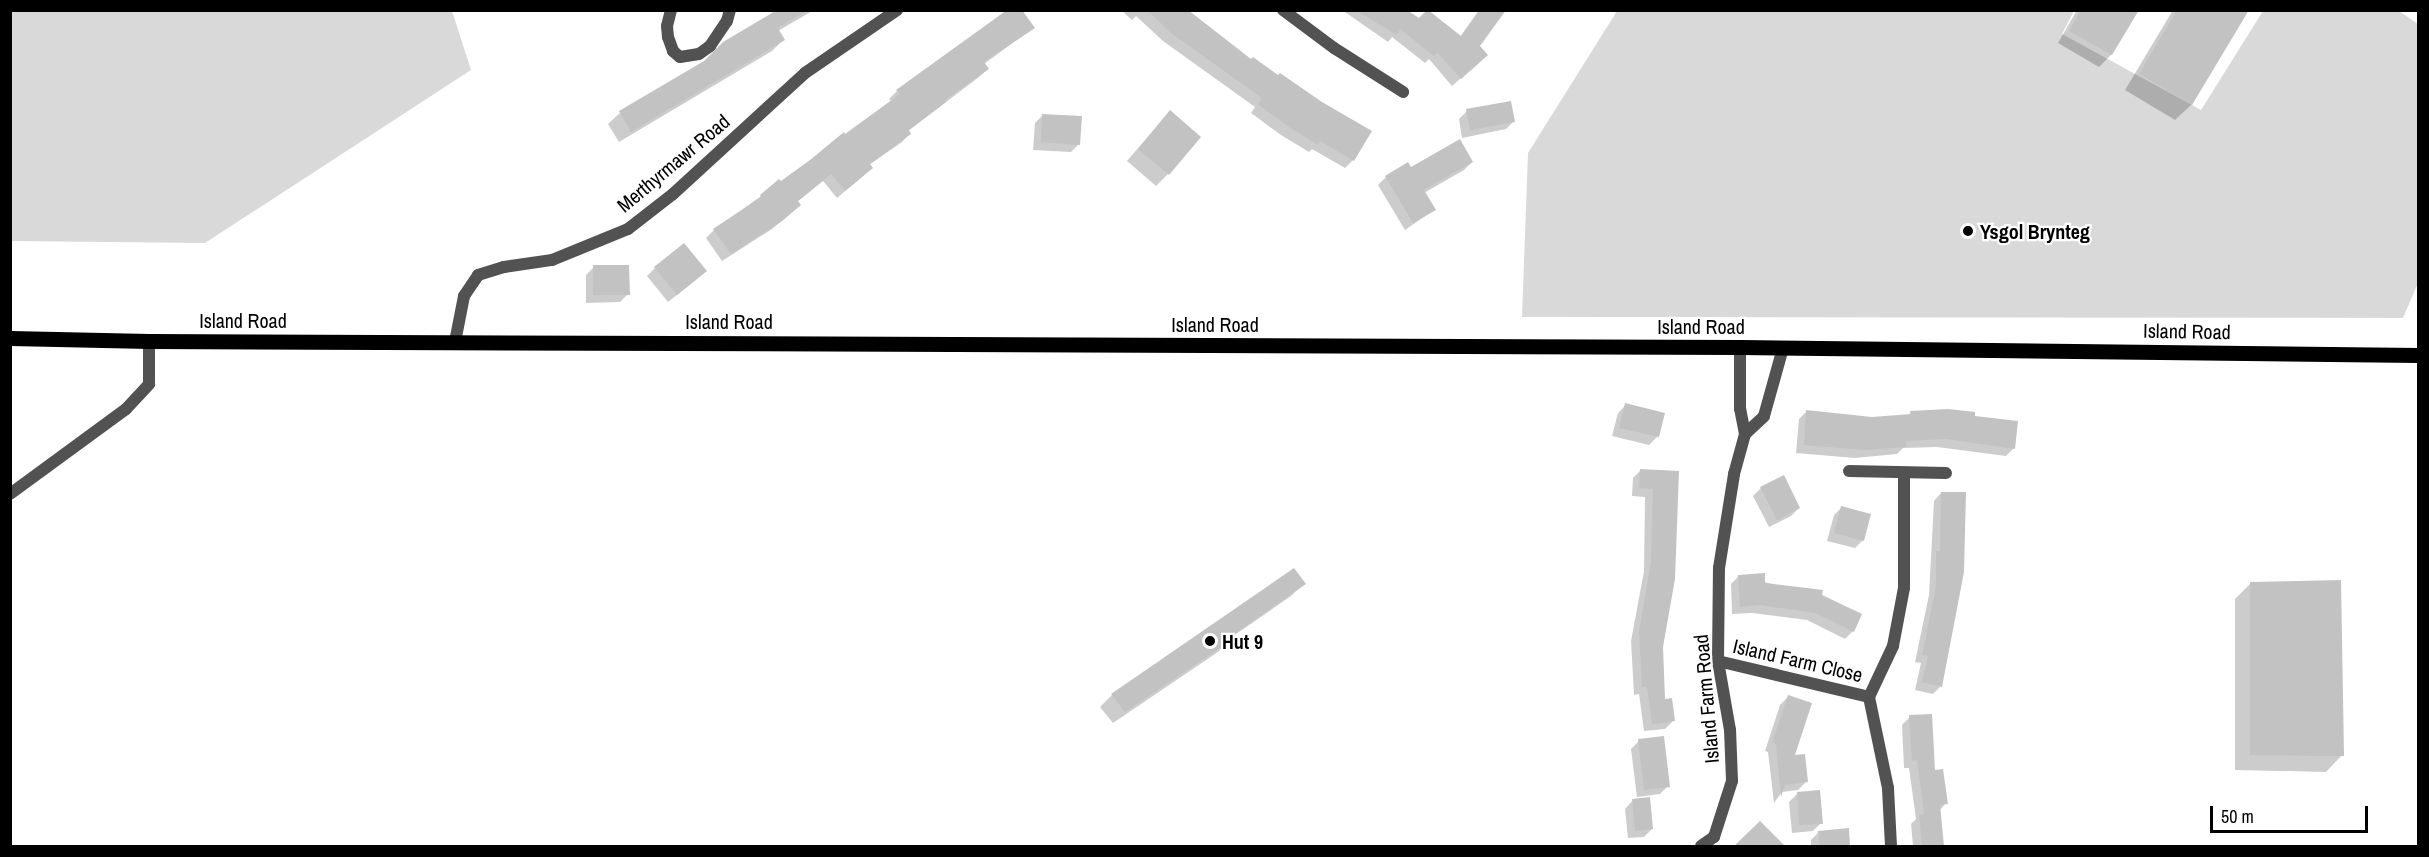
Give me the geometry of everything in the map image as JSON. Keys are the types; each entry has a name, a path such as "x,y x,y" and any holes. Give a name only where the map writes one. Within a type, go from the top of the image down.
{"main road":[{"name":"Island Road","path":"10,338 1740,347 2418,355"}],"street":[{"path":"671,10 666,26 668,37 674,51 680,57 699,54 710,46 727,21 730,10"},
{"name":"Merthyrmawr Road","path":"455,342 464,296 478,275 504,267 552,260 628,229 673,194 805,73 897,10"},
{"path":"1283,10 1334,48 1403,92"},
{"path":"10,494 126,409 149,384 149,340"},
{"name":"Island Farm Road","path":"1701,846 1714,837 1732,780 1730,730 1718,661 1719,567 1734,474 1745,434 1740,409 1740,347"},
{"name":"Island Farm Road","path":"1745,434 1764,416 1773,393 1783,348"},
{"path":"1849,471 1904,474 1946,473"},
{"name":"Island Farm Close","path":"1892,846 1888,788 1869,697 1893,645 1904,588 1904,474"},
{"name":"Island Farm Close","path":"1718,661 1869,697"}],"shaded area":[{"path":"11,10 452,11 471,70 205,243 11,241"},
{"name":"Ysgol Brynteg","path":"1617,11 2074,11 2062,34 2201,110 2263,11 2399,11 2418,24 2418,283 2403,318 1522,317 1528,153"}],"building":[{"path":"777,10 808,10 778,28 785,40 631,132 619,111 704,61 723,42"},
{"path":"1007,10 1022,10 1035,28 984,62 989,69 945,100 946,102 909,130 911,134 870,164 873,168 845,191 831,174 798,201 801,205 782,221 731,254 713,229 761,197 760,195 779,179 781,181 844,132 845,134 900,94 896,90"},
{"path":"1147,10 1188,10 1251,59 1253,57 1278,75 1280,73 1322,102 1372,131 1354,161 1320,141 1318,145 1289,127 1258,104 1262,98 1171,33"},
{"path":"1355,10 1411,10 1410,12 1419,18 1428,10 1461,36 1480,10 1506,10 1480,46 1488,55 1461,79 1437,52 1434,56 1400,29 1397,35"},
{"path":"2081,10 2139,10 2112,55 2069,31"},
{"path":"2177,10 2249,10 2192,105 2139,74"},
{"path":"1511,101 1515,122 1470,130 1466,109"},
{"path":"1170,110 1201,137 1169,175 1138,149"},
{"path":"1042,114 1082,116 1080,145 1041,142"},
{"path":"1460,139 1473,162 1424,190 1436,210 1413,223 1385,176 1408,162 1411,167"},
{"path":"684,243 707,271 677,295 654,267"},
{"path":"593,265 629,265 630,295 593,295"},
{"path":"1625,403 1665,413 1659,437 1619,428"},
{"path":"1948,409 1975,412 1975,416 2018,421 2015,449 1946,439 1906,441 1906,447 1864,450 1804,445 1806,410 1872,417 1911,414 1910,411"},
{"path":"1640,469 1679,471 1675,579 1663,647 1665,699 1672,698 1675,721 1652,724 1647,687 1642,687 1639,632 1651,562 1653,489 1639,488"},
{"path":"1784,475 1800,508 1777,520 1760,487"},
{"path":"1941,492 1966,492 1964,572 1942,687 1922,682 1928,656 1922,655 1936,586 1936,551 1940,551"},
{"path":"1841,506 1871,514 1864,541 1834,533"},
{"name":"Hut 9","path":"1294,568 1306,584 1230,637 1232,640 1125,712 1111,694"},
{"path":"1765,573 1765,583 1823,590 1822,595 1862,614 1854,632 1815,613 1760,605 1740,607 1738,575"},
{"path":"2341,580 2344,756 2250,755 2250,582"},
{"path":"1788,695 1812,703 1795,755 1805,754 1808,782 1785,785 1781,797 1776,744 1772,743"},
{"path":"1932,714 1935,770 1943,769 1948,804 1940,805 1944,846 1922,846 1919,815 1924,814 1917,760 1912,761 1909,715"},
{"path":"1664,736 1670,787 1644,790 1638,739"},
{"path":"1820,790 1823,824 1799,825 1797,792"},
{"path":"1650,797 1653,829 1635,831 1632,799"},
{"path":"1760,821 1785,846 1734,846"},
{"path":"1849,828 1850,846 1820,846 1818,831"}],"place":[{"name":"Ysgol Brynteg","path":"1968,231"},
{"name":"Hut 9","path":"1210,641"}]}
